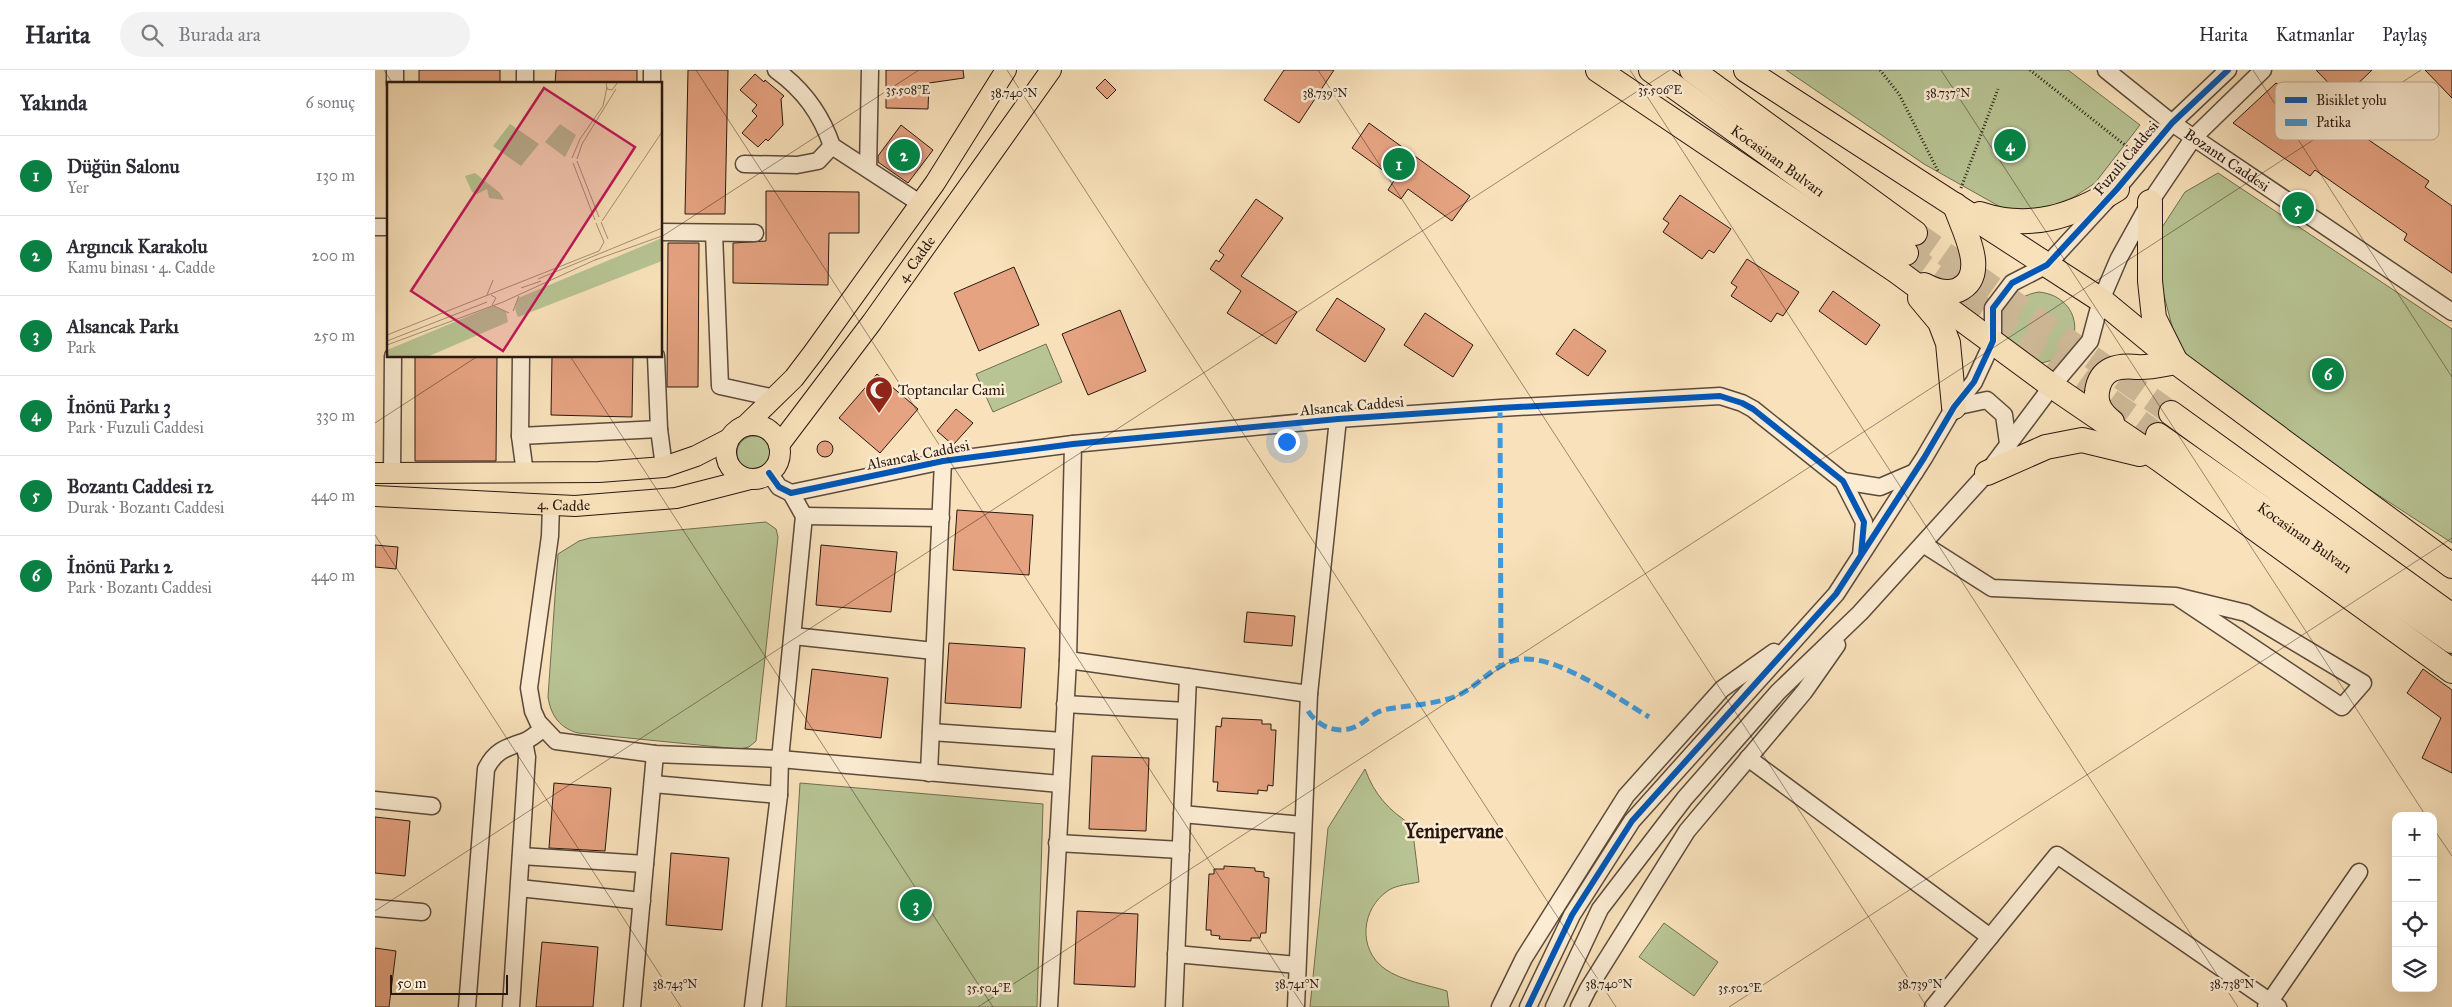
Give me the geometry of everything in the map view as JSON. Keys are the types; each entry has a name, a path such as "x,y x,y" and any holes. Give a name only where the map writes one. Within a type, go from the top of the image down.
{"highway":[{"name":"Kocasinan Bulvarı","path":"1651,70 1906,252"},
{"name":"Kocasinan Bulvarı","path":"1692,70 1906,252"},
{"path":"1746,70 2101,300 2176,362 2452,566"},
{"path":"1600,72 1906,252 1993,341 2051,386 2159,459 2452,671"},
{"path":"1955,205 2006,221 2028,222 2072,212 2117,189"},
{"path":"2151,202 2150,282 2154,318 2176,362"},
{"path":"1906,252 1940,292 1955,291 1967,283 1974,269 1974,261 1955,205"},
{"path":"1906,252 1947,343 1954,407"},
{"path":"2159,459 2104,416 2097,402 2097,394 2101,379 2114,368 2176,362"},
{"name":"Kocasinan Bulvarı","path":"2171,413 2452,616"},
{"name":"Kocasinan Bulvarı","path":"2158,435 2452,641"},
{"path":"1987,473 2046,447 2082,440 2113,446 2159,459"},
{"path":"2361,498 2452,581"}],"main road":[{"name":"4. Cadde","path":"745,426 794,378 921,204 966,138 1006,70"},
{"name":"4. Cadde","path":"779,444 873,322 1051,70"},
{"path":"756,425 766,428 774,435 779,444 779,455 776,465 769,473 760,478 750,479 740,476 729,464 726,449 729,439 736,431 745,426 756,425"},
{"name":"4. Cadde","path":"384,473 599,472 664,467 696,456 729,439"},
{"name":"4. Cadde","path":"375,496 551,506 603,505 676,498 750,479"}],"street":[{"path":"776,70 788,79 811,103 827,131 832,146 921,204"},
{"path":"868,169 870,70"},
{"name":"Bozantı Caddesi","path":"2106,70 2172,123 2452,312"},
{"name":"Fuzuli Caddesi","path":"2047,265 2117,189 2172,123 2228,70"},
{"path":"1554,1007 1600,909 1685,798 1778,692 1860,613 1987,473 2051,386 2090,342 2101,300 2119,258 2151,202 2194,138 2263,70"},
{"path":"744,164 797,165 818,161 832,146"},
{"path":"663,232 755,234"},
{"path":"714,233 721,386 775,398"},
{"path":"1528,1007 1572,915 1632,822 1836,594 1915,472 1954,407 1974,382 1993,341 1993,308 2012,284 2047,265"},
{"path":"384,473 393,358"},
{"path":"521,358 520,436 525,473"},
{"path":"656,358 659,429 664,467"},
{"name":"Alsancak Caddesi","path":"791,494 943,461 1073,444 1338,419 1510,407 1720,396 1753,409 1843,481 1864,522 1861,555"},
{"path":"1954,407 1987,400 2004,414 2008,443"},
{"path":"1296,1007 1309,694 1338,419"},
{"path":"520,436 659,429"},
{"path":"1049,1007 1068,660 1073,444"},
{"path":"929,773 943,461"},
{"name":"Alsancak Caddesi","path":"1843,481 1880,487 1915,472"},
{"path":"753,1007 779,795 780,759 804,516 791,494 779,487 769,473"},
{"path":"551,506 550,536 529,688 533,711 543,729 556,741 655,754 780,759 1060,784"},
{"path":"804,516 941,518"},
{"path":"1923,544 1992,588 2176,596 2246,612 2363,683 2342,707 2176,596"},
{"path":"1579,1007 1588,989 1687,831 1804,692 1860,613"},
{"path":"1499,1007 1523,958 1626,796 1722,689 1799,635"},
{"path":"793,636 935,651"},
{"path":"1068,660 1309,694"},
{"path":"1174,1007 1187,677"},
{"path":"1065,704 1186,711"},
{"path":"467,1007 486,769 490,761 502,748 524,742 543,729"},
{"path":"931,732 1063,742"},
{"path":"511,1007 527,757 524,742"},
{"path":"632,1007 655,754"},
{"path":"1748,758 1990,937"},
{"path":"653,784 779,795"},
{"path":"375,800 432,806"},
{"path":"1182,814 1303,825"},
{"path":"1057,844 1181,850"},
{"path":"1933,1007 2057,855 2271,1005 2359,872"},
{"path":"521,856 645,864"},
{"path":"519,888 642,901"},
{"path":"375,908 422,912"},
{"path":"1177,954 1297,964"}],"path":[{"path":"1880,70 1899,94 1942,179"},
{"path":"2030,70 2143,158"},
{"path":"1955,205 1998,89"}],"green space":[{"path":"1786,70 2068,70 2140,125 2095,183 2074,197 2039,211 2004,209 1924,164"},
{"path":"2218,173 2452,329 2452,543 2232,400 2178,349 2161,284 2161,229 2185,192"},
{"path":"2039,292 2054,296 2066,304 2072,315 2075,327 2073,339 2066,350 2055,358 2040,363 2008,343 2005,325 2010,310 2015,303 2021,298"},
{"path":"1046,344 1062,382 993,412 976,374"},
{"path":"754,436 761,437 766,441 770,446 770,460 766,465 761,469 754,470 747,469 742,465 738,460 737,453 738,446 742,441 747,437"},
{"path":"766,522 776,529 778,537 756,741 749,747 739,749 578,733 566,728 557,720 551,710 548,697 558,554 579,541 590,538"},
{"path":"1365,769 1383,801 1396,814 1412,825 1419,882 1392,888 1373,907 1366,929 1370,951 1376,961 1392,973 1407,980 1447,991 1449,1007 1310,1007 1328,828"},
{"path":"800,783 1043,804 1037,1007 786,1007"},
{"path":"1664,923 1718,962 1694,996 1639,957"}],"building":[{"path":"419,70 500,70 500,82 419,82"},
{"path":"556,70 637,70 637,82 555,82"},
{"path":"688,70 728,70 725,214 685,214"},
{"path":"886,70 963,70 964,78 929,83 928,109 886,108"},
{"path":"1284,70 1334,70 1299,123 1264,100"},
{"path":"2316,70 2372,70 2360,82 2328,82"},
{"path":"2425,70 2452,70 2452,98 2439,85 2439,82 2437,82"},
{"path":"755,74 784,96 781,99 783,125 768,141 766,139 758,147 742,133 757,116 752,111 757,105 740,90"},
{"path":"1105,79 1116,90 1107,99 1096,88"},
{"path":"2275,84 2275,140 2369,140 2429,181 2425,187 2452,206 2452,273 2404,240 2407,234 2315,170 2310,176 2233,123"},
{"path":"1369,123 1470,196 1452,221 1408,189 1401,199 1388,190 1395,179 1352,148"},
{"path":"901,125 933,150 908,183 878,162 878,156"},
{"path":"766,191 859,192 859,233 829,233 828,285 733,283 733,243 766,241"},
{"path":"1680,195 1731,229 1714,253 1709,250 1702,259 1663,232 1669,223 1663,219"},
{"path":"1256,199 1283,218 1241,276 1297,312 1276,344 1227,313 1241,291 1210,269 1216,260 1219,262 1224,255 1219,251"},
{"path":"668,243 699,243 698,387 667,387"},
{"path":"1747,259 1799,292 1783,316 1777,313 1771,322 1731,296 1737,287 1731,283"},
{"path":"1014,267 1039,325 979,351 954,293"},
{"path":"1833,291 1880,325 1866,345 1819,311"},
{"path":"1337,298 1385,329 1365,362 1316,330"},
{"path":"1120,310 1146,371 1088,395 1062,334"},
{"path":"1425,313 1473,345 1453,377 1404,345"},
{"path":"1574,329 1606,351 1588,376 1556,354"},
{"path":"415,358 497,358 496,461 415,461"},
{"path":"552,358 633,358 632,417 551,415"},
{"name":"Toptancılar Cami","path":"877,374 918,409 880,453 839,418"},
{"path":"956,409 973,423 953,445 937,431"},
{"path":"822,441 828,441 833,446 831,455 822,457 817,452 817,446"},
{"path":"957,510 1033,515 1029,575 953,570"},
{"path":"375,545 398,547 396,569 375,567"},
{"path":"821,545 897,552 891,612 816,605"},
{"path":"1247,612 1295,616 1292,646 1244,642"},
{"path":"949,643 1025,648 1021,708 945,703"},
{"path":"812,669 888,678 881,738 805,729"},
{"path":"2423,669 2452,690 2452,773 2422,758 2441,718 2407,693"},
{"path":"1222,718 1262,720 1262,724 1271,724 1271,730 1276,730 1273,786 1268,785 1267,791 1258,790 1258,794 1217,791 1218,782 1213,782 1216,726 1221,727"},
{"path":"1092,756 1149,758 1146,831 1089,829"},
{"path":"554,783 611,788 605,851 549,848"},
{"path":"375,817 410,821 405,876 375,873"},
{"path":"671,853 729,858 722,930 666,925"},
{"path":"1224,866 1255,868 1255,871 1264,872 1264,877 1269,878 1266,933 1261,933 1260,938 1251,938 1251,941 1219,939 1220,936 1211,935 1211,930 1206,930 1209,874 1214,874 1214,869 1224,869"},
{"path":"1077,911 1138,914 1135,987 1074,984"},
{"path":"542,942 598,947 593,1007 536,1007"},
{"path":"375,948 396,951 389,1007 375,1007"}],"tunnel":[{"path":"1915,233 2171,413"},
{"path":"1906,253 2158,435"}],"marked path":[{"path":"1500,408 1501,665"},
{"path":"1308,711 1324,726 1336,730 1350,729 1383,710 1437,702 1454,697 1471,688 1503,665 1523,659 1538,660 1571,671 1649,717"}],"cycle path":[{"path":"1528,1007 1572,915 1632,821 1836,594 1924,458 1954,407 1974,382 1993,341 1993,308 2012,283 2047,265 2117,189 2172,123 2228,70"},
{"path":"769,473 779,487 791,493 943,461 1073,444 1338,419 1720,396 1742,403 1753,409 1843,481 1864,522 1861,555"}],"place":[{"name":"İnönü Parkı 3","path":"2010,145"},
{"name":"Argıncık Karakolu","path":"904,155"},
{"name":"Düğün Salonu","path":"1399,164"},
{"name":"Bozantı Caddesi 12","path":"2298,208"},
{"name":"İnönü Parkı 2","path":"2328,374"},
{"name":"Toptancılar Cami","path":"879,414"},
{"name":"Alsancak Parkı","path":"916,905"}],"district":[{"name":"Yenipervane","path":"1454,831"}]}
